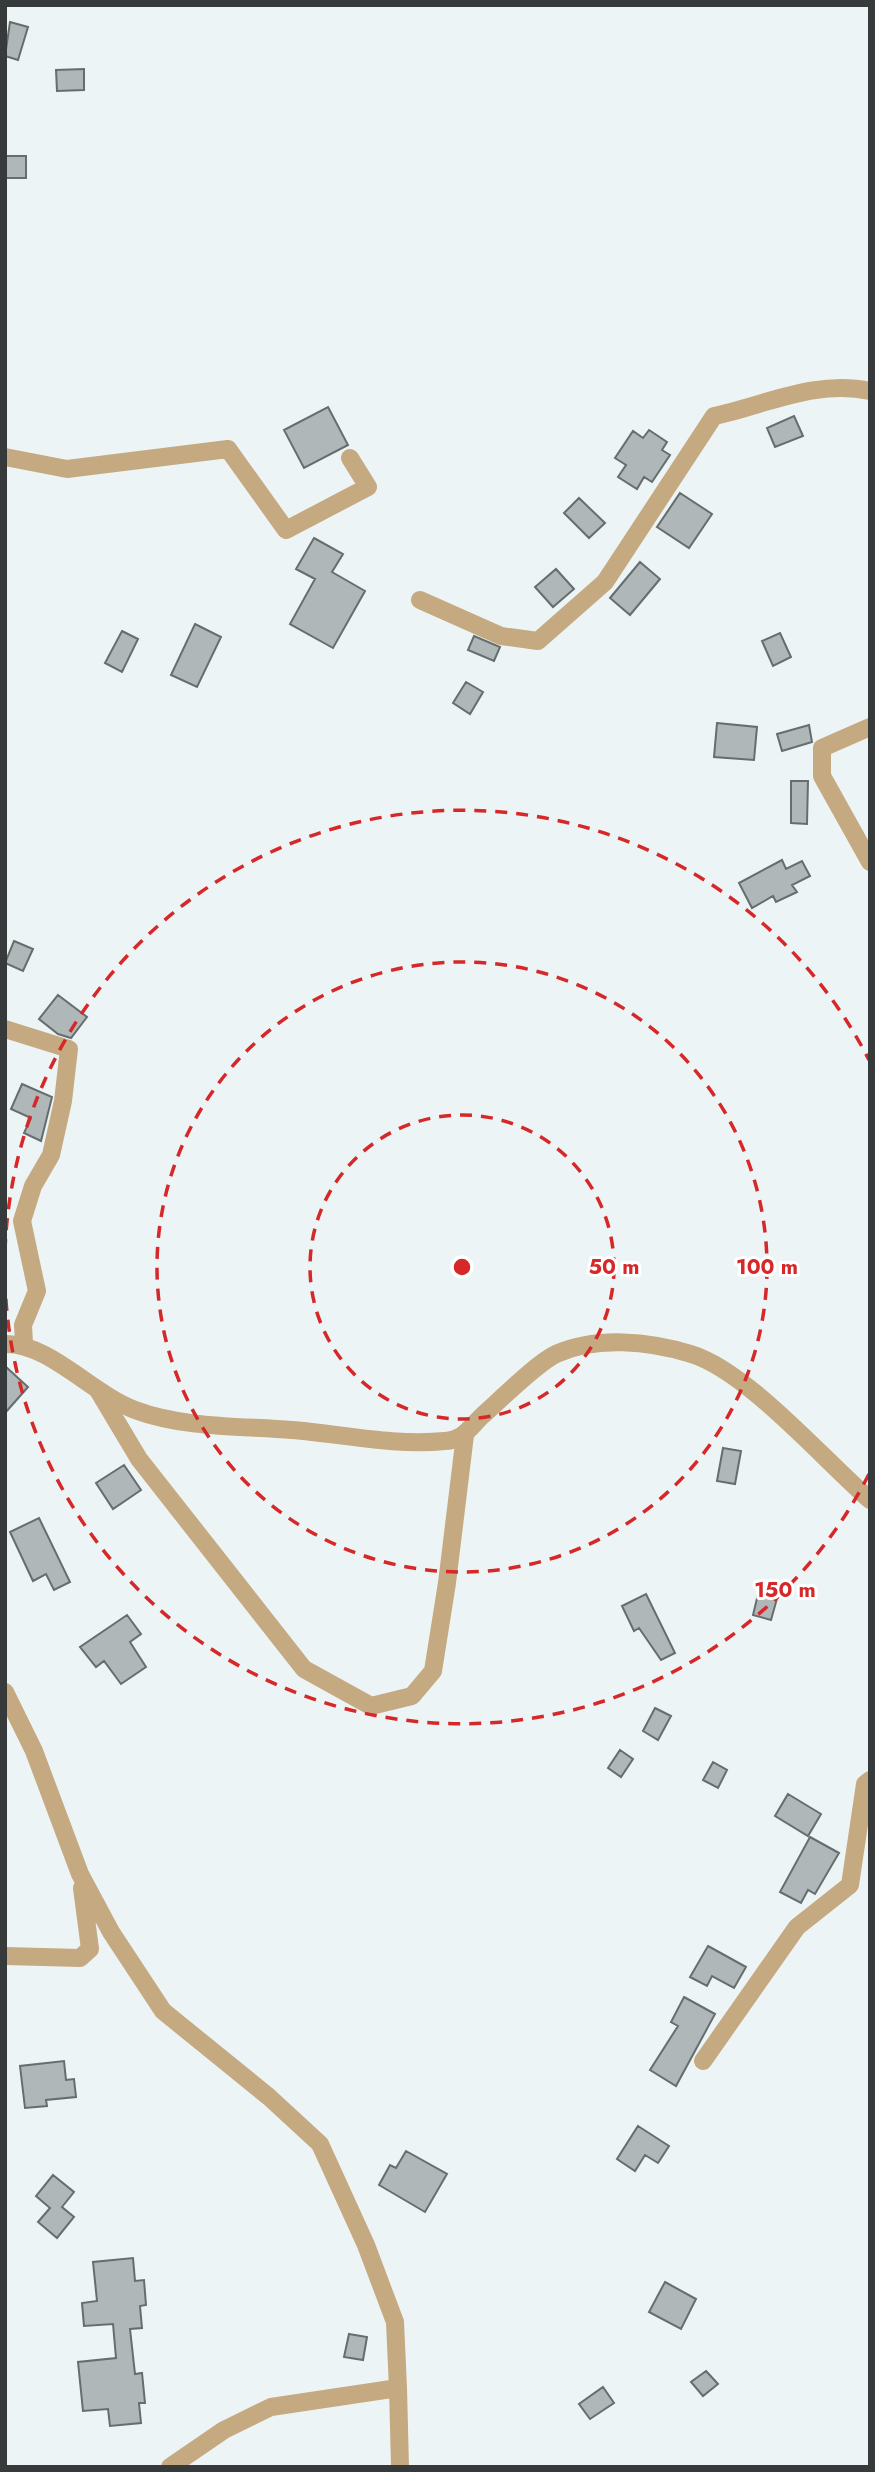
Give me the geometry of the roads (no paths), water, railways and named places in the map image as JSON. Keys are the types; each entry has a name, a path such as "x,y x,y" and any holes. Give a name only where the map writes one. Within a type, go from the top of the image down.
{"street":[{"path":"420,600 501,636 538,641 605,582 714,416 786,396 845,386 870,391"},
{"path":"5,457 67,469 228,449 286,530 368,487 350,458"},
{"path":"870,727 822,748 822,776 870,862"},
{"path":"5,1029 69,1049 63,1101 51,1154 33,1186 22,1221 37,1290 23,1325 24,1343"},
{"path":"5,1344 24,1343 99,1392 136,1410 201,1424 377,1439 447,1441 465,1435 480,1418 555,1355 602,1342 692,1354 734,1374 870,1500"},
{"path":"99,1392 139,1459 304,1669 371,1706 412,1696 432,1671 447,1583 465,1435"},
{"path":"5,1692 34,1751 80,1874 111,1932 163,2011 269,2097 320,2144 366,2245 395,2322 400,2467"},
{"path":"703,2061 797,1927 850,1885 860,1835 865,1784 870,1780"},
{"path":"5,1956 80,1958 90,1949 80,1874"},
{"path":"170,2467 224,2430 271,2407 398,2388"}]}
